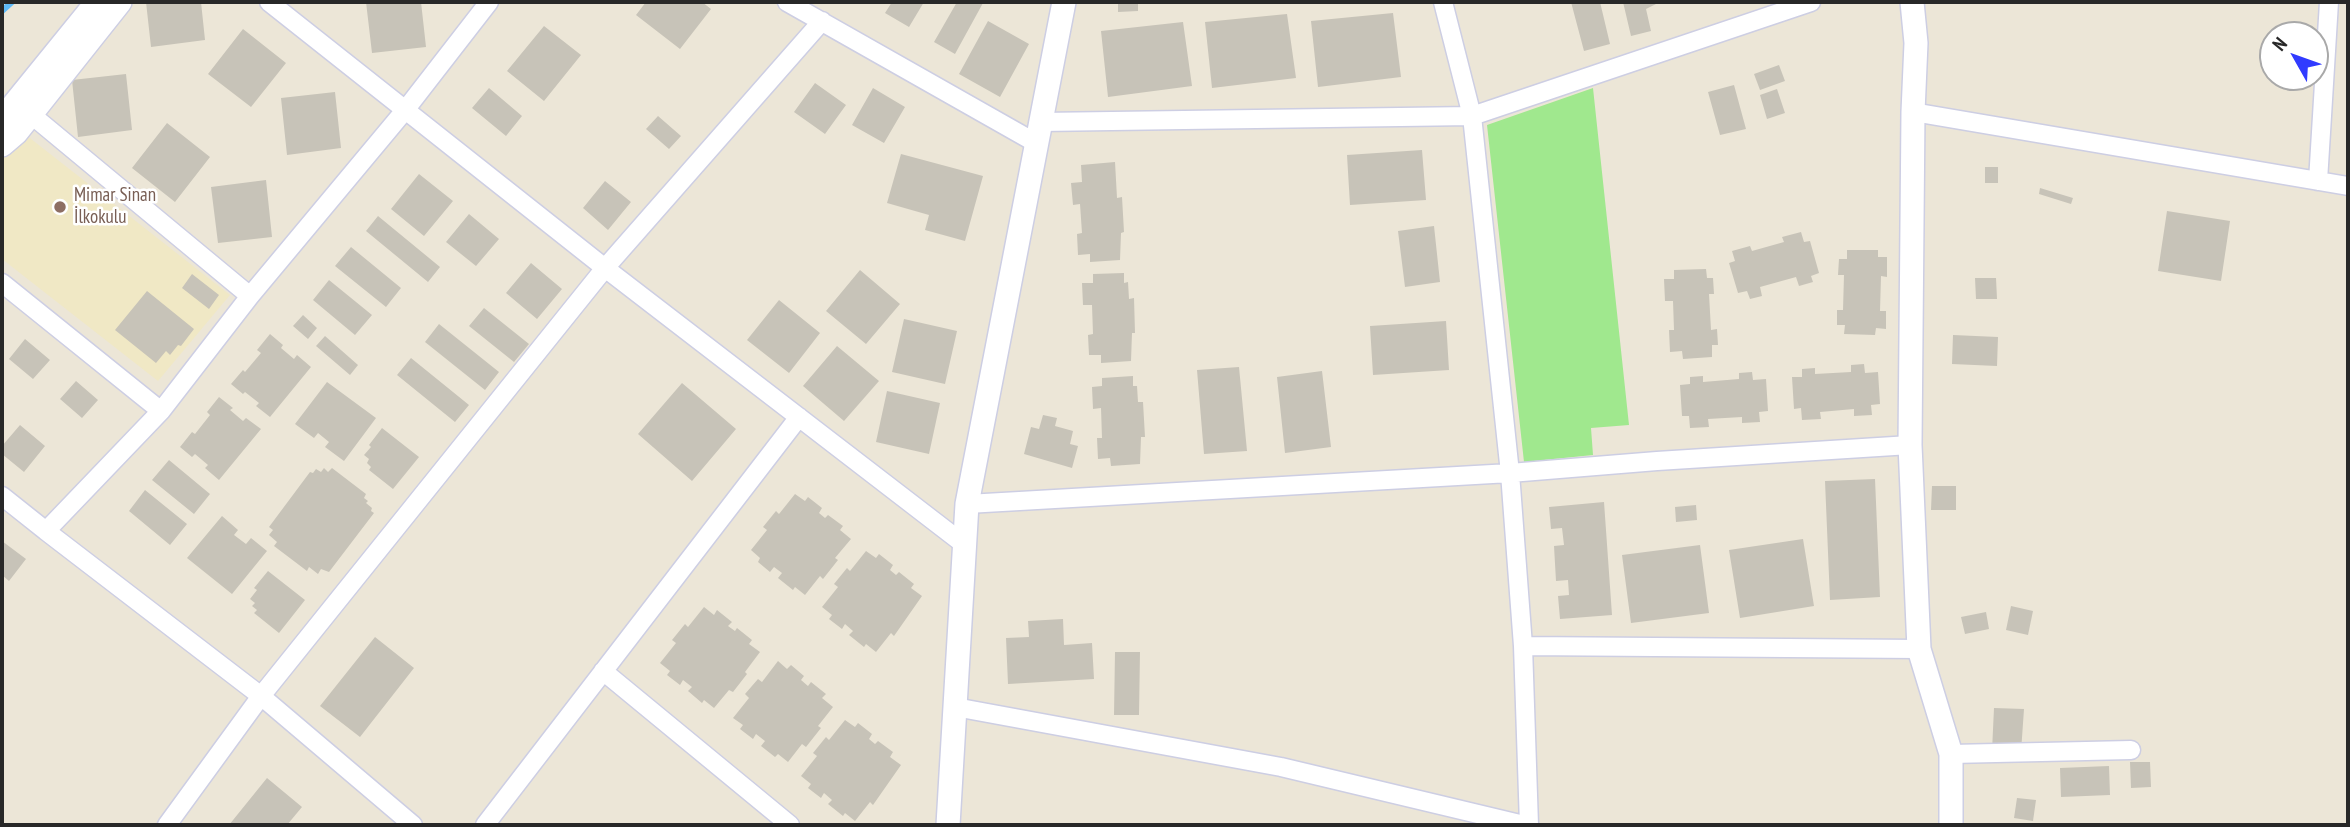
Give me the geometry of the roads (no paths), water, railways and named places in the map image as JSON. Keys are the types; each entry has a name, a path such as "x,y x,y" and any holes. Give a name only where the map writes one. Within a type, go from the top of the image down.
{"street":[{"path":"2,145 16,133 16,112 97,2"},
{"path":"16,112 120,2"},
{"path":"269,2 605,268 965,545"},
{"path":"46,531 161,411 250,296 406,109 489,2"},
{"path":"787,2 1038,133 1472,116 1811,2"},
{"path":"948,825 967,504 1064,2"},
{"path":"955,707 1281,767 1527,825 1523,646 1510,473 1472,116 1443,2"},
{"path":"1912,2 1916,43 1910,445 1919,649 1951,754 1951,825"},
{"path":"2318,181 2329,2"},
{"path":"167,825 261,696 605,268 822,21"},
{"path":"16,112 250,296"},
{"path":"1913,112 2348,186"},
{"path":"2,283 161,411"},
{"path":"485,825 799,416"},
{"path":"967,504 1510,473 1910,445"},
{"path":"2,496 261,696 413,825"},
{"path":"1523,646 1919,649"},
{"path":"603,671 790,825"},
{"path":"1951,754 2131,750"}],"waterway":[{"path":"2,11 12,2"}],"place":[{"name":"Mimar Sinan İlkokulu","path":"60,207"}]}
